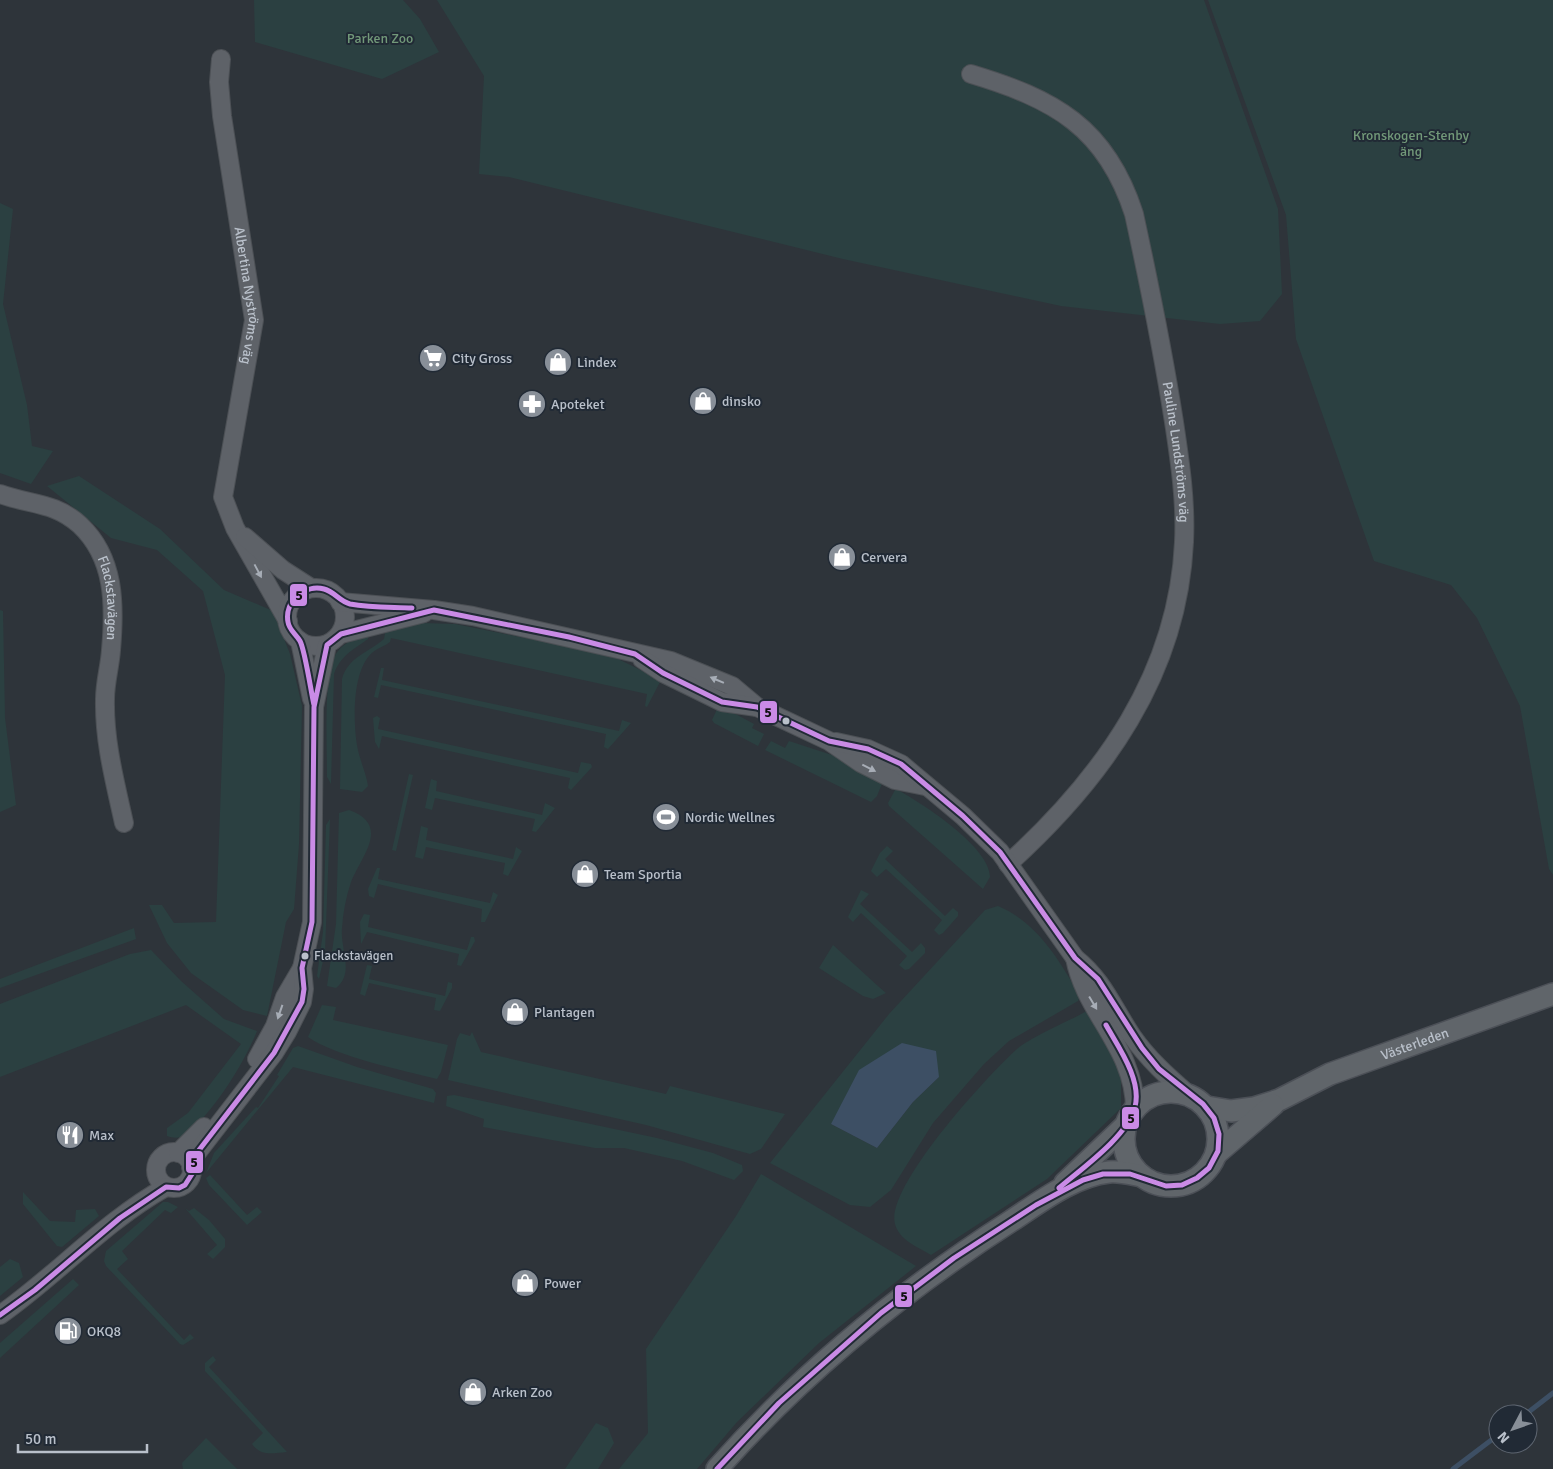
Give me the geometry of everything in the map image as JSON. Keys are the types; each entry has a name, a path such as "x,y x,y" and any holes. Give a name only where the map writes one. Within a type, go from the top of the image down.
{"main road":[{"name":"Västerleden","path":"1207,1107 1241,1110 1279,1100 1330,1074 1553,994"},
{"path":"717,1469 746,1436 810,1373 882,1311 953,1258 1052,1195 1085,1179 1109,1172 1142,1176 1163,1186 1185,1184 1205,1173 1216,1154 1218,1129 1207,1107 1189,1095 1174,1091 1159,1093 1146,1099 1052,1195"},
{"name":"Västerleden","path":"1216,1154 1279,1100"},
{"path":"1130,1117 1124,1141 1128,1157 1142,1176"}],"street":[{"name":"Albertina Nyströms väg","path":"221,59 219,82 222,116 254,320 224,497 235,528 288,621"},
{"name":"Pauline Lundströms väg","path":"971,74 1014,87 1072,118 1094,139 1114,166 1127,190 1134,214 1167,378 1185,510 1184,542 1176,607 1158,664 1141,702 1110,753 1090,778 1032,843 1008,864"},
{"name":"Flackstavägen","path":"0,494 13,499 51,506 80,524 98,544 108,567 112,614 111,648 105,698 108,749 124,823"},
{"name":"Albertina Nyströms väg","path":"235,528 282,570 311,588"},
{"path":"341,634 345,617 340,602 330,592 311,588 298,595 291,603 288,621 294,636 300,641 316,647 327,645 341,634 390,623 434,610"},
{"path":"340,602 434,610 569,637 636,654 663,673 722,702 757,707 829,741 868,749 901,764 963,816 1000,852 1075,958 1092,972 1133,1036 1161,1070 1189,1095"},
{"path":"300,641 314,707"},
{"path":"302,968 285,997 275,1026 263,1050 223,1105 178,1152 163,1156 156,1168 161,1180 179,1188 189,1180 196,1154 288,1032 302,1002 304,989 302,968 312,922 314,707 327,645"},
{"path":"1075,958 1078,977 1127,1065 1135,1095 1130,1117"},
{"path":"178,1152 186,1157 192,1167"},
{"path":"0,1315 35,1290 72,1259 161,1180"},
{"path":"0,1330 35,1290"}],"green space":[{"name":"Parken Zoo","path":"254,0 403,0 420,19 439,52 382,79 255,42"},
{"path":"437,0 1204,0 1278,209 1282,294 1260,321 1220,324 1061,306 843,259 509,177 479,174 484,76"},
{"name":"Kronskogen-Stenby äng","path":"1208,0 1553,0 1553,875 1549,869 1520,706 1477,618 1451,585 1374,561 1296,339 1286,215"},
{"path":"0,203 13,209 3,304 27,405 32,446 53,451 31,484 0,473"},
{"path":"79,476 160,529 224,590 273,611 290,654 302,706 299,844 294,909 286,922 267,1016 243,1010 191,973 167,943 149,905 162,905 174,923 216,922 225,675 203,591 157,550 111,538 47,486"},
{"path":"0,610 3,611 5,718 16,805 0,812"},
{"path":"421,623 455,624 575,648 618,659 661,680 647,707 645,706 647,694 391,638 390,642 373,652 366,660 358,682 355,709 356,735 368,786 362,792 340,789 342,679 345,672 354,660 384,639 386,628"},
{"path":"369,632 368,639 340,662 334,674 331,784 327,777 327,699 330,669 336,654 343,646"},
{"path":"381,668 384,668 382,680 619,731 622,720 631,723 608,749 604,747 606,734 381,685 378,698 374,697"},
{"path":"719,705 754,724 752,728 764,734 758,746 714,723 712,720"},
{"path":"377,716 380,718 378,729 578,773 581,762 591,764 592,767 571,790 568,788 570,778 382,736 379,749 375,742 373,718"},
{"path":"771,741 785,748 789,741 832,755 883,781 877,796 871,802 765,750"},
{"path":"409,774 413,775 396,851 392,850"},
{"path":"431,779 437,781 436,791 542,815 545,803 555,808 536,832 532,831 535,819 435,798 432,810 425,808"},
{"path":"895,790 898,790 938,816 967,840 979,853 987,865 990,877 983,889 889,806 888,803"},
{"path":"349,810 362,816 369,824 371,832 370,842 351,882 346,899 342,936 346,968 342,982 336,988 327,986 336,924 339,813"},
{"path":"330,819 325,952 319,979 317,976 323,932 326,825"},
{"path":"421,826 428,828 426,840 513,859 516,847 522,851 508,876 503,874 505,863 426,847 423,859 415,857"},
{"path":"887,846 893,851 885,859 945,916 953,908 958,912 958,916 943,933 939,935 934,930 942,920 886,869 877,877 871,871 880,853"},
{"path":"377,868 380,868 378,879 490,903 493,892 498,895 485,922 481,922 482,909 378,884 374,898 369,896 368,889"},
{"path":"861,890 869,894 860,904 912,952 921,943 925,948 925,953 909,969 905,970 899,965 907,956 861,913 853,922 848,917"},
{"path":"998,906 1012,913 1036,932 1064,969 1080,996 1078,1001 1009,1041 984,1064 933,1123 891,1190 870,1207 850,1205 770,1163 889,1014 985,910","holes":["939,1077 913,1102 877,1148 831,1124"]},
{"path":"364,914 370,915 368,927 467,950 471,937 474,937 475,941 461,966 457,965 459,954 367,932 361,944 360,922"},
{"path":"134,928 136,939 0,988 0,979"},
{"path":"833,945 886,993 873,999 863,996 819,968"},
{"path":"151,950 181,981 224,1019 257,1031 252,1044 227,1087 206,1115 185,1135 176,1138 167,1136 167,1128 188,1113 241,1044 186,1005 0,1077 0,1004 130,954"},
{"path":"367,965 372,966 369,979 445,996 448,982 452,983 452,988 440,1011 434,1010 436,998 369,983 365,996 360,994"},
{"path":"322,1005 336,1007 333,1020 448,1045 441,1072 437,1079 352,1057 335,1051 308,1037"},
{"path":"1087,1011 1121,1073 1121,1108 1047,1179 931,1255 905,1239 897,1230 895,1224 896,1207 906,1185 941,1132 984,1082 1023,1044"},
{"path":"472,1032 481,1052 666,1094 670,1086 785,1114 761,1149 750,1154 646,1125 448,1080 460,1033 470,1036"},
{"path":"298,1046 357,1067 433,1089 436,1093 434,1103 293,1067 206,1173 214,1153 256,1107 258,1108 279,1076 277,1075 293,1048"},
{"path":"454,1095 657,1138 713,1153 742,1165 743,1171 734,1180 682,1161 624,1148 595,1148 483,1127 484,1119 446,1106 447,1096"},
{"path":"761,1174 916,1266 819,1343 737,1422 697,1469 619,1469 648,1433 646,1349 736,1216"},
{"path":"210,1175 247,1215 257,1207 262,1212 247,1225 209,1185 206,1178"},
{"path":"23,1192 50,1221 75,1222 76,1210 95,1209 99,1216 62,1247 57,1246 23,1204"},
{"path":"163,1202 168,1202 178,1207 171,1213 165,1210 122,1251 128,1259 117,1269 184,1340 190,1334 194,1338 183,1345 106,1266 104,1261 106,1251"},
{"path":"185,1208 189,1211 194,1208 209,1220 225,1239 225,1247 213,1259 207,1254 217,1245"},
{"path":"10,1259 19,1263 23,1277 0,1296 0,1267"},
{"path":"73,1279 79,1285 0,1358 0,1343"},
{"path":"213,1356 216,1360 209,1367 287,1452 263,1453 252,1444 263,1433 205,1371 205,1363"},
{"path":"596,1423 608,1428 614,1443 598,1469 565,1469"},
{"path":"206,1438 237,1469 183,1469 182,1463"}],"water":[{"path":"902,1043 936,1051 939,1077 913,1102 877,1148 831,1124 859,1070"}],"waterway":[{"path":"1538,1405 1553,1393"},
{"path":"1453,1469 1488,1443"}],"transit line":[{"name":"5","path":"314,705 302,646 288,622 289,607 297,596 310,589 317,588 328,590 350,604 412,608"},
{"name":"5","path":"0,1315 35,1290 120,1218 166,1187 179,1188 185,1185 192,1174 196,1154 274,1053 302,1002 304,989 302,968 312,922 314,707 327,645 341,634 434,610 569,637 635,654 663,673 722,702 757,707 829,741 868,749 901,764 963,816 1000,852 1075,958 1098,979 1142,1048 1159,1069 1203,1104 1214,1118 1219,1134 1218,1151 1209,1168 1197,1178 1182,1185 1166,1186 1130,1174 1103,1174 1083,1180 1036,1205 954,1258 881,1313 779,1403 717,1469"},
{"name":"5","path":"1059,1188 1114,1140 1131,1118 1135,1107 1135,1086 1132,1075 1123,1054 1106,1025"}],"place":[{"name":"City Gross","path":"433,358"},
{"name":"Lindex","path":"558,362"},
{"name":"dinsko","path":"703,401"},
{"name":"Apoteket","path":"532,404"},
{"name":"Cervera","path":"842,557"},
{"name":"Nordic Wellnes","path":"666,817"},
{"name":"Team Sportia","path":"585,874"},
{"name":"Flackstavägen","path":"305,956"},
{"name":"Plantagen","path":"515,1012"},
{"name":"Max","path":"70,1135"},
{"name":"Power","path":"525,1283"},
{"name":"OKQ8","path":"68,1331"},
{"name":"Arken Zoo","path":"473,1392"}]}
